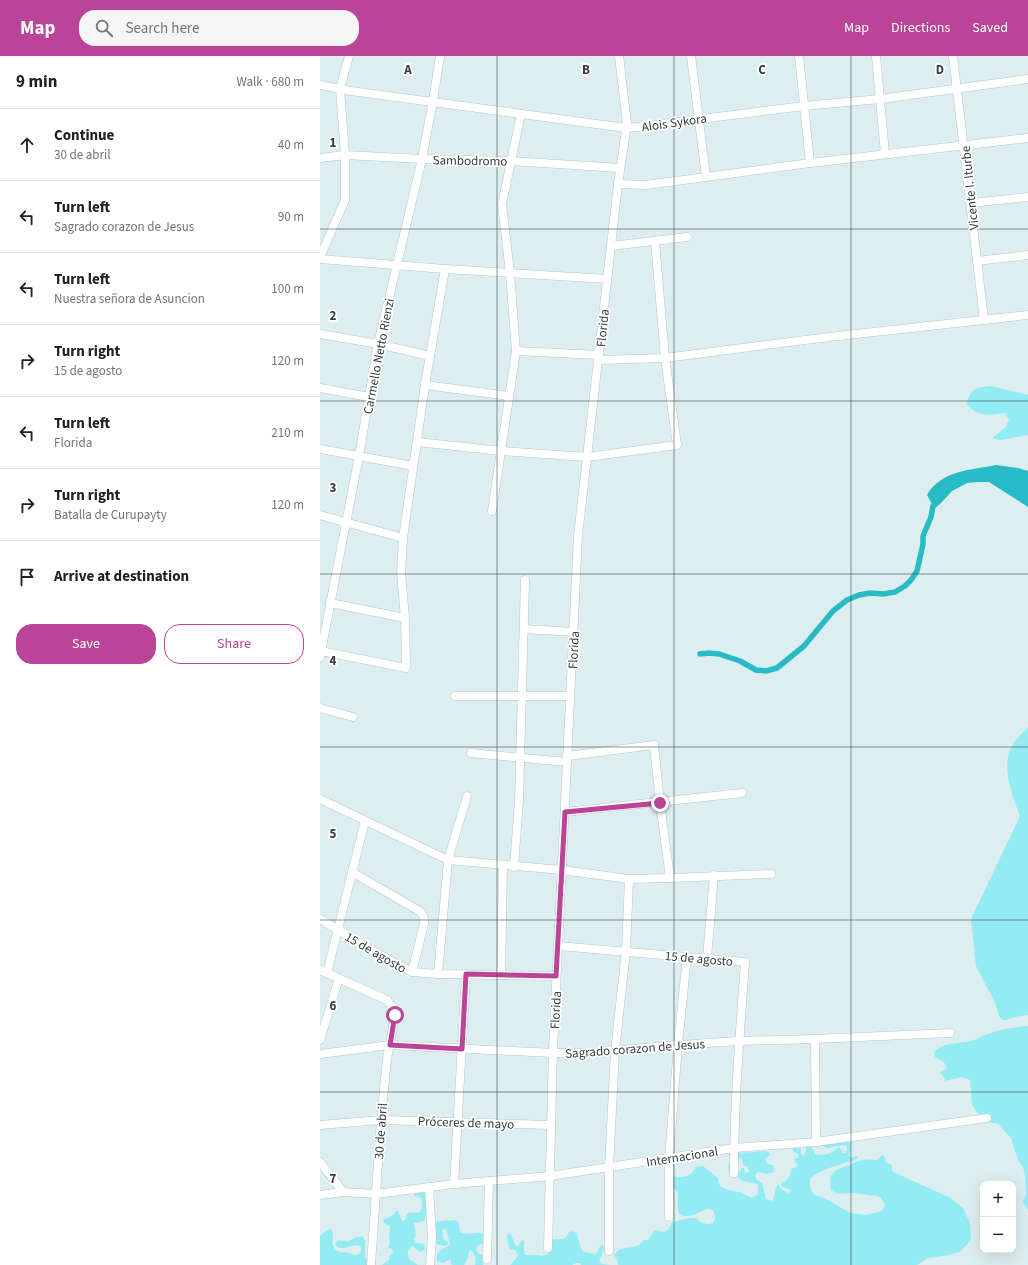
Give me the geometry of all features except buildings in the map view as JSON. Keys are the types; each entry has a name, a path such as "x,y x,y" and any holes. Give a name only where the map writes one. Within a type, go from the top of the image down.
{"street":[{"path":"349,56 340,89 345,155 345,200 320,258 445,269 607,279"},
{"name":"Carmello Netto Rienzi","path":"321,648 359,456 378,344 422,159 434,101 440,56"},
{"name":"Florida","path":"548,1248 556,976 578,536 618,184 626,128 619,56"},
{"path":"691,56 706,177"},
{"path":"799,56 810,163"},
{"path":"876,56 885,154"},
{"name":"Vicente I. Iturbe","path":"953,56 958,87 984,320"},
{"name":"Alois Sykora","path":"320,85 626,128 804,106 880,99 958,87 1028,79"},
{"path":"492,511 516,351 510,273 502,204 521,114"},
{"path":"618,184 646,185 810,163 1028,138"},
{"name":"Sambodromo","path":"320,158 345,155 422,159 511,161 620,168"},
{"path":"971,203 1028,197"},
{"path":"611,246 687,237"},
{"path":"417,442 502,451 587,457 677,445 665,358 655,240"},
{"path":"977,261 1028,255"},
{"path":"321,648 406,668 402,573 403,538 425,385 445,269"},
{"path":"516,351 599,357 665,358 829,337 1028,315"},
{"path":"320,334 378,344 430,356"},
{"path":"425,385 509,396"},
{"path":"320,388 369,397"},
{"path":"320,449 414,466"},
{"path":"320,515 403,538"},
{"path":"514,867 519,800 525,580"},
{"path":"330,603 405,618"},
{"path":"524,629 574,632"},
{"path":"455,696 570,696"},
{"path":"320,708 353,717"},
{"path":"471,753 567,759 654,745 670,878"},
{"path":"565,812 742,793"},
{"path":"438,974 448,860 467,796"},
{"path":"320,799 448,860 514,867 562,870 629,879 771,874"},
{"path":"320,1040 339,978 324,971 338,930 365,821"},
{"path":"501,975 503,866"},
{"path":"352,872 421,912 424,918 424,924 412,972"},
{"path":"708,958 714,875"},
{"path":"609,1251 609,1167 615,1050 626,951 629,879"},
{"name":"15 de agosto","path":"320,919 412,972 438,974 556,976"},
{"name":"15 de agosto","path":"558,946 744,962 739,1041"},
{"path":"669,1217 669,1158 687,956"},
{"path":"454,1184 466,974"},
{"name":"30 de abril","path":"339,978 387,1000 394,1009 395,1015 387,1060 381,1120 371,1265"},
{"name":"Sagrado corazon de Jesus","path":"320,1054 390,1045 553,1053 592,1053 739,1041 950,1032"},
{"path":"814,1039 816,1142"},
{"path":"734,1173 739,1041"},
{"name":"Internacional","path":"320,1195 343,1192 376,1194 454,1184 550,1176 734,1148 816,1142 987,1118"},
{"name":"Próceres de mayo","path":"320,1125 381,1120 551,1125"},
{"path":"320,1162 343,1192"},
{"path":"487,1259 489,1181"},
{"path":"429,1187 432,1236 430,1265"}],"shaded area":[{"path":"991,386 1028,395 1028,435 1000,440 992,438 1005,428 1009,420 1005,413 989,415 980,414 975,412 967,404 970,395 974,390"},
{"path":"996,465 1028,471 1028,507 989,482 967,483 952,491 941,503 933,506 927,495 940,480 958,472"},
{"path":"1028,727 1028,1015 1002,1020 976,966 971,919 1020,816 1011,790 1007,770 1007,761 1013,744"},
{"path":"1028,1026 1028,1210 1023,1202 1026,1193 1025,1175 1023,1167 1018,1160 1011,1138 998,1124 989,1122 982,1118 976,1111 972,1104 970,1080 962,1077 945,1081 944,1077 940,1073 941,1071 947,1069 947,1067 943,1062 935,1057 934,1053 942,1046 947,1044 975,1040 984,1035 1001,1030"},
{"path":"848,1141 851,1144 849,1156 852,1158 857,1156 858,1158 854,1161 846,1162 821,1171 810,1179 810,1187 813,1194 828,1200 850,1213 866,1215 882,1211 885,1204 881,1198 877,1196 853,1193 838,1194 831,1190 830,1178 832,1174 838,1169 859,1161 877,1160 882,1155 884,1156 886,1163 891,1164 893,1172 951,1198 963,1208 970,1223 971,1240 960,1252 928,1258 917,1265 618,1265 618,1261 614,1255 618,1250 637,1246 644,1240 648,1240 654,1230 665,1232 669,1229 672,1222 690,1218 696,1218 707,1224 710,1224 715,1219 713,1210 709,1209 690,1216 682,1216 680,1214 678,1211 678,1193 672,1186 673,1175 683,1177 692,1173 696,1167 703,1166 718,1178 720,1186 752,1198 758,1194 758,1184 742,1181 738,1177 742,1168 744,1168 745,1173 749,1172 748,1167 743,1165 742,1159 736,1158 732,1176 729,1174 729,1162 731,1157 736,1153 766,1151 770,1153 770,1155 765,1159 767,1164 773,1165 774,1171 766,1174 758,1172 755,1175 756,1179 762,1183 766,1199 772,1201 778,1184 782,1190 788,1193 790,1192 790,1189 782,1187 781,1185 782,1182 786,1181 790,1175 791,1169 798,1166 794,1159 798,1158 799,1155 793,1151 793,1146 801,1148 801,1154 804,1156 806,1145 811,1145 815,1154 824,1155 831,1153 838,1147 843,1153 845,1153 847,1146 843,1145 827,1148 824,1146 816,1146"},
{"path":"421,1192 425,1193 426,1196 427,1203 425,1218 424,1221 414,1223 416,1235 414,1239 415,1243 424,1244 425,1249 420,1252 413,1246 409,1249 408,1253 409,1259 418,1265 382,1265 389,1260 389,1257 393,1252 392,1249 388,1248 390,1243 390,1226 384,1223 383,1220 393,1215 396,1211 398,1211 402,1221 405,1220 409,1212 419,1213 422,1207 422,1201 420,1197 414,1196 414,1194"},
{"path":"456,1220 459,1223 460,1232 467,1234 484,1233 487,1235 485,1242 477,1246 476,1250 482,1255 483,1265 475,1265 476,1261 474,1253 471,1250 464,1265 452,1265 450,1259 443,1263 437,1261 438,1253 450,1244 446,1229 442,1230 443,1239 448,1242 447,1246 439,1245 434,1242 435,1223"},
{"path":"331,1229 333,1235 333,1246 339,1252 354,1255 359,1254 362,1249 360,1246 353,1245 341,1248 335,1244 338,1241 348,1241 363,1237 365,1241 365,1258 372,1265 320,1265 320,1236 327,1230"},
{"path":"571,1231 577,1233 583,1252 595,1254 600,1246 603,1245 604,1249 599,1262 610,1265 581,1265 580,1263 576,1263 572,1265 510,1265 518,1256 516,1250 509,1249 507,1235 510,1233 516,1246 519,1245 522,1240 524,1241 525,1255 542,1256 548,1254 550,1239 563,1239 567,1237 568,1233"}],"waterway":[{"path":"700,654 719,654 740,661 756,670 766,671 777,668 804,646 833,611 847,600 859,595 870,593 883,594 895,592 911,580 917,571 923,544 923,536 931,517 933,506 938,502"}],"route":[{"path":"395,1015 390,1045 462,1049 466,974 556,976 565,812 660,803"}]}
